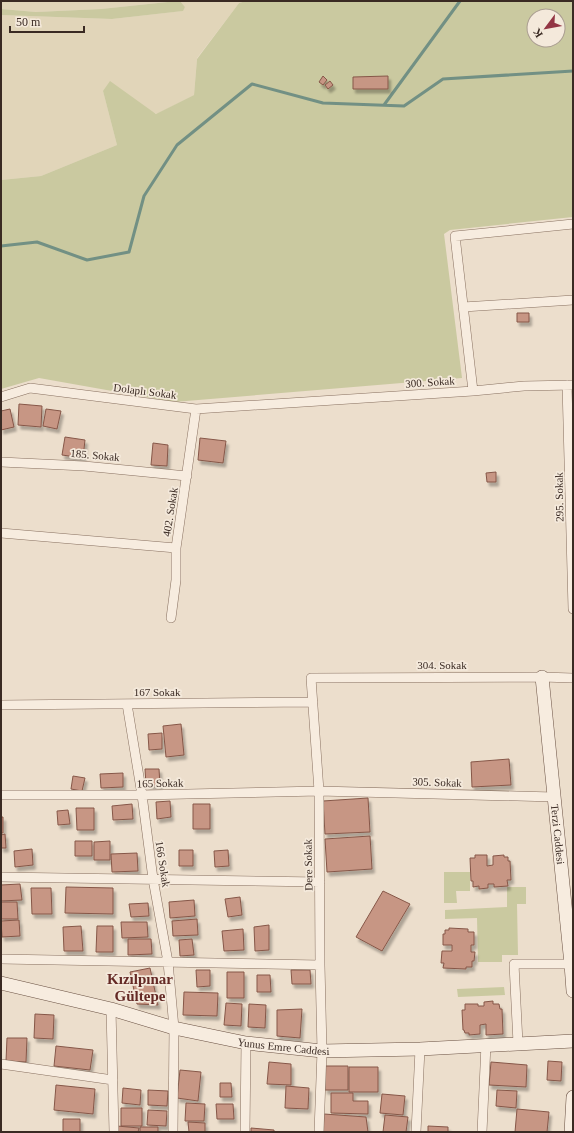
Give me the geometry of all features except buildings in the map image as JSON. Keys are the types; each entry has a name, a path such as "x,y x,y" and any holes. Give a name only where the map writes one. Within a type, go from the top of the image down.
{"street":[{"path":"473,391 455,236 573,224"},
{"path":"463,306 573,300"},
{"name":"300. Sokak","path":"288,404 524,386 570,385"},
{"name":"295. Sokak","path":"570,385 573,610"},
{"name":"Dolaplı Sokak","path":"1,397 30,388 196,409 288,404"},
{"name":"402. Sokak","path":"171,618 176,580 176,548 196,409"},
{"name":"185. Sokak","path":"1,462 84,466 187,476"},
{"path":"1,533 176,548"},
{"name":"Terzi Caddesi","path":"542,677 554,797 569,898 573,991"},
{"name":"304. Sokak","path":"311,678 573,678"},
{"name":"Dere Sokak","path":"311,678 319,791 322,1051 319,1132"},
{"name":"167 Sokak","path":"1,705 313,702"},
{"name":"166 Sokak","path":"127,704 142,795 153,879 168,962 174,1028 174,1132"},
{"name":"305. Sokak","path":"319,791 554,797"},
{"name":"165 Sokak","path":"1,795 142,795 319,791"},
{"path":"1,877 320,882"},
{"path":"1,959 320,966"},
{"path":"518,1043 514,964 572,964"},
{"name":"Yunus Emre Caddesi","path":"1,983 112,1009 174,1028 246,1043 322,1051 420,1049 486,1044 573,1041"},
{"path":"112,1009 114,1132"},
{"path":"245,1132 246,1043"},
{"path":"482,1132 486,1044"},
{"path":"416,1132 420,1049"},
{"path":"1,1064 113,1080"},
{"path":"571,1132 573,1098"}],"shaded area":[{"path":"1,1 177,1 101,9 36,12 1,9"},
{"path":"180,1 246,1 239,3 197,58 194,95 157,114 103,91 117,145 41,176 1,180 1,15 112,19 182,11 185,7"}],"green space":[{"path":"180,1 185,7 183,11 112,19 1,15 1,9 36,12 101,9"},
{"path":"246,1 573,1 573,217 450,230 444,234 462,378 174,402 39,378 1,389 1,180 41,176 117,145 103,91 110,81 156,114 194,95 197,59 239,3"},
{"path":"444,872 470,872 470,891 456,891 457,903 444,903"},
{"path":"507,887 526,887 526,904 517,904 518,955 502,955 502,962 478,962 477,918 445,919 445,910 507,907"},
{"path":"504,987 505,995 458,997 457,989"}],"waterway":[{"path":"384,105 460,1"},
{"path":"1,246 37,242 87,260 129,252 144,196 177,145 252,84 323,103 404,106 443,79 573,71"}],"district":[{"name":"Kızılpınar Gültepe","path":"140,988"}]}
